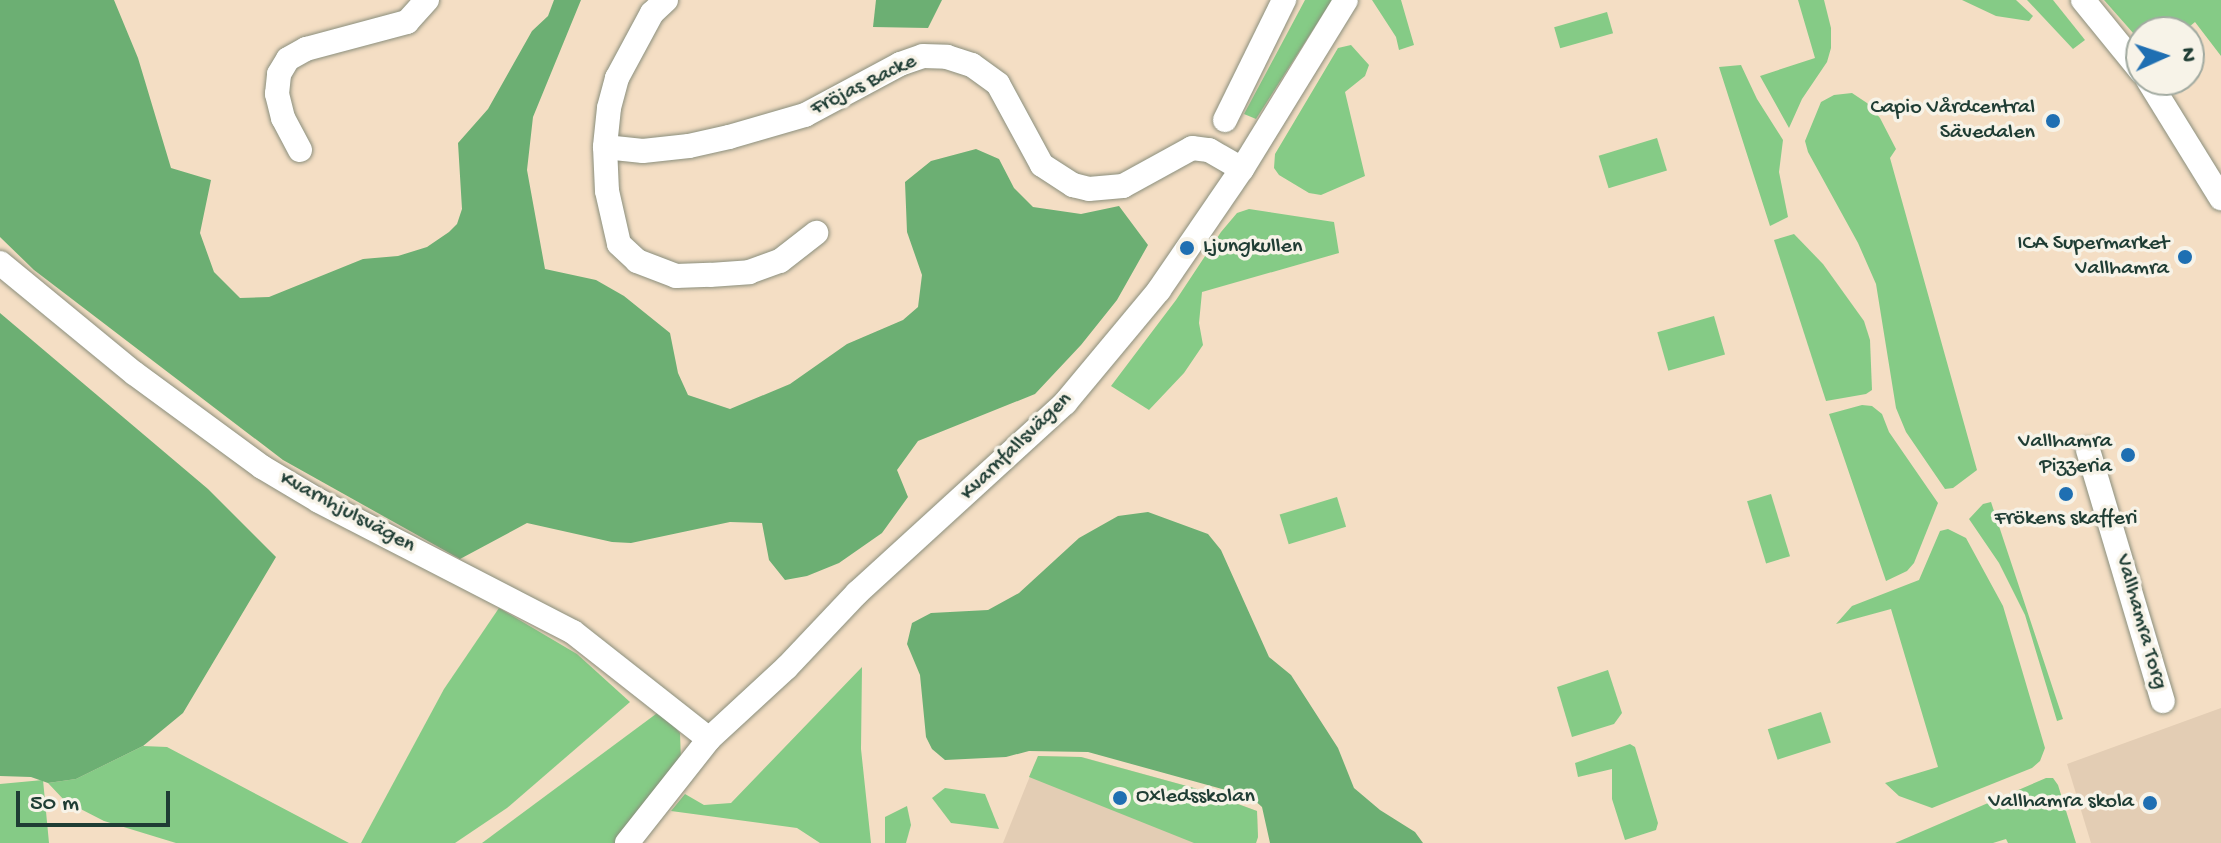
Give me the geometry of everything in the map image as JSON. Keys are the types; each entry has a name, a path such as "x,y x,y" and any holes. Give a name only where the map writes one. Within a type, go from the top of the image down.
{"street":[{"path":"300,150 289,134 277,94 279,74 288,59 306,49 407,22 427,0"},
{"path":"666,0 652,13 617,78 605,147 607,191 619,244 637,261 676,276 749,272 780,261 816,233"},
{"path":"1225,120 1284,0"},
{"name":"Kvarnfallsvägen","path":"627,843 709,739 787,667 857,593 1065,403 1159,290 1242,169 1346,0"},
{"path":"2083,0 2125,51"},
{"name":"Fröjas Backe","path":"605,147 643,151 689,146 729,137 805,115 900,64 923,56 947,57 972,65 998,84 1042,165 1073,185 1089,189 1123,186 1192,148 1209,150 1242,169"},
{"path":"2158,96 2221,198"},
{"name":"Kvarnhjulsvägen","path":"0,263 134,373 262,467 319,501 573,632 709,739"},
{"name":"Vallhamra Torg","path":"2088,450 2163,701"}],"shaded area":[{"name":"Vallhamra skola","path":"2221,708 2221,843 2091,843 2067,764"},
{"name":"Oxledsskolan","path":"1038,756 1082,757 1194,788 1257,811 1256,843 1003,843"}],"green space":[{"path":"0,0 114,0 138,58 171,168 211,180 200,233 214,272 240,298 269,297 363,259 398,256 427,247 449,232 457,224 462,209 458,143 488,109 532,31 548,16 554,0 581,0 533,117 527,170 545,269 596,280 624,296 670,333 678,373 688,395 730,409 790,384 847,344 903,320 918,307 922,275 907,232 905,182 931,161 976,149 999,159 1014,188 1033,207 1081,214 1119,206 1148,245 1117,300 1081,345 1035,394 918,441 897,470 908,497 882,533 839,563 807,576 785,580 769,560 762,523 730,522 631,543 612,542 527,523 460,559 283,460 34,270 0,237"},
{"path":"876,0 942,0 928,28 873,27"},
{"path":"1305,0 1332,0 1256,119 1244,114"},
{"path":"1372,0 1401,0 1414,45 1399,50 1396,37"},
{"path":"1798,0 1824,0 1831,28 1831,48 1827,62 1802,99 1789,128 1760,76 1815,58"},
{"path":"1962,0 2016,0 2033,16 2029,21 1996,16"},
{"path":"2027,0 2053,0 2085,40 2073,49"},
{"path":"2104,0 2221,0 2221,56 2205,35 2205,16 2125,16 2125,24"},
{"path":"1607,12 1613,33 1560,48 1554,27"},
{"path":"1351,45 1369,65 1365,76 1345,92 1365,176 1321,195 1309,193 1279,175 1274,168 1275,154 1338,48"},
{"path":"1741,65 1757,99 1783,140 1779,172 1788,217 1770,226 1719,67"},
{"path":"1852,93 1867,103 1880,118 1896,149 1890,158 1977,470 1953,488 1945,489 1906,432 1896,408 1876,284 1805,141 1821,102 1834,95"},
{"path":"1657,138 1667,171 1609,188 1599,156"},
{"path":"1249,209 1334,222 1339,253 1202,292 1199,323 1203,345 1184,373 1149,410 1111,386 1176,300 1221,232 1237,213"},
{"path":"1794,234 1823,264 1864,321 1870,340 1872,390 1866,394 1826,401 1774,240"},
{"path":"0,313 208,489 276,557 183,713 143,746 76,779 48,783 31,777 0,776"},
{"path":"1714,316 1725,354 1668,371 1657,332"},
{"path":"1862,405 1872,406 1882,414 1889,432 1938,503 1914,563 1907,571 1886,581 1829,414"},
{"path":"1771,494 1790,556 1766,563 1747,501"},
{"path":"1337,497 1346,527 1289,544 1280,515"},
{"path":"1991,502 2063,719 2057,721 2025,615 1999,563 1969,519 1983,504"},
{"path":"1148,512 1208,534 1221,550 1269,657 1291,675 1338,748 1354,788 1380,810 1415,832 1423,843 1270,843 1262,807 1251,797 1088,752 1029,751 1006,757 945,760 932,749 926,737 920,675 907,644 912,623 931,613 988,610 1019,593 1079,538 1118,516"},
{"path":"1948,529 1966,538 2003,606 2045,748 2040,761 2032,768 1932,808 1899,796 1885,783 1938,767 1891,609 1836,624 1852,606 1919,580 1940,531"},
{"path":"499,608 577,654 630,702 507,808 455,843 361,843 444,689"},
{"path":"862,667 861,749 871,843 820,843 797,828 671,811 685,794 704,805 731,803"},
{"path":"1608,670 1622,713 1614,724 1572,737 1557,687"},
{"path":"660,711 680,733 681,762 622,843 482,843"},
{"path":"1821,712 1831,742 1778,760 1768,729"},
{"path":"1630,744 1635,747 1658,823 1656,830 1625,840 1612,799 1612,769 1578,777 1575,763"},
{"path":"143,746 167,747 349,843 176,843 104,821 65,801 48,783 76,779"},
{"name":"Oxledsskolan","path":"1038,756 1081,757 1194,788 1257,811 1256,843 1194,843 1029,777"},
{"path":"2046,778 2053,778 2058,785 2076,843 2008,843 2006,839 1993,843 1895,843"},
{"path":"43,780 49,843 0,843 0,784"},
{"path":"945,788 985,794 999,829 951,823 932,798"},
{"path":"907,806 911,825 906,843 885,843 885,817"}],"place":[{"name":"Capio Vårdcentral Sävedalen","path":"2053,121"},
{"name":"Ljungkullen","path":"1187,248"},
{"name":"ICA Supermarket Vallhamra","path":"2185,257"},
{"name":"Vallhamra Pizzeria","path":"2128,455"},
{"name":"Frökens skafferi","path":"2066,494"},
{"name":"Oxledsskolan","path":"1120,798"},
{"name":"Vallhamra skola","path":"2150,803"}]}
